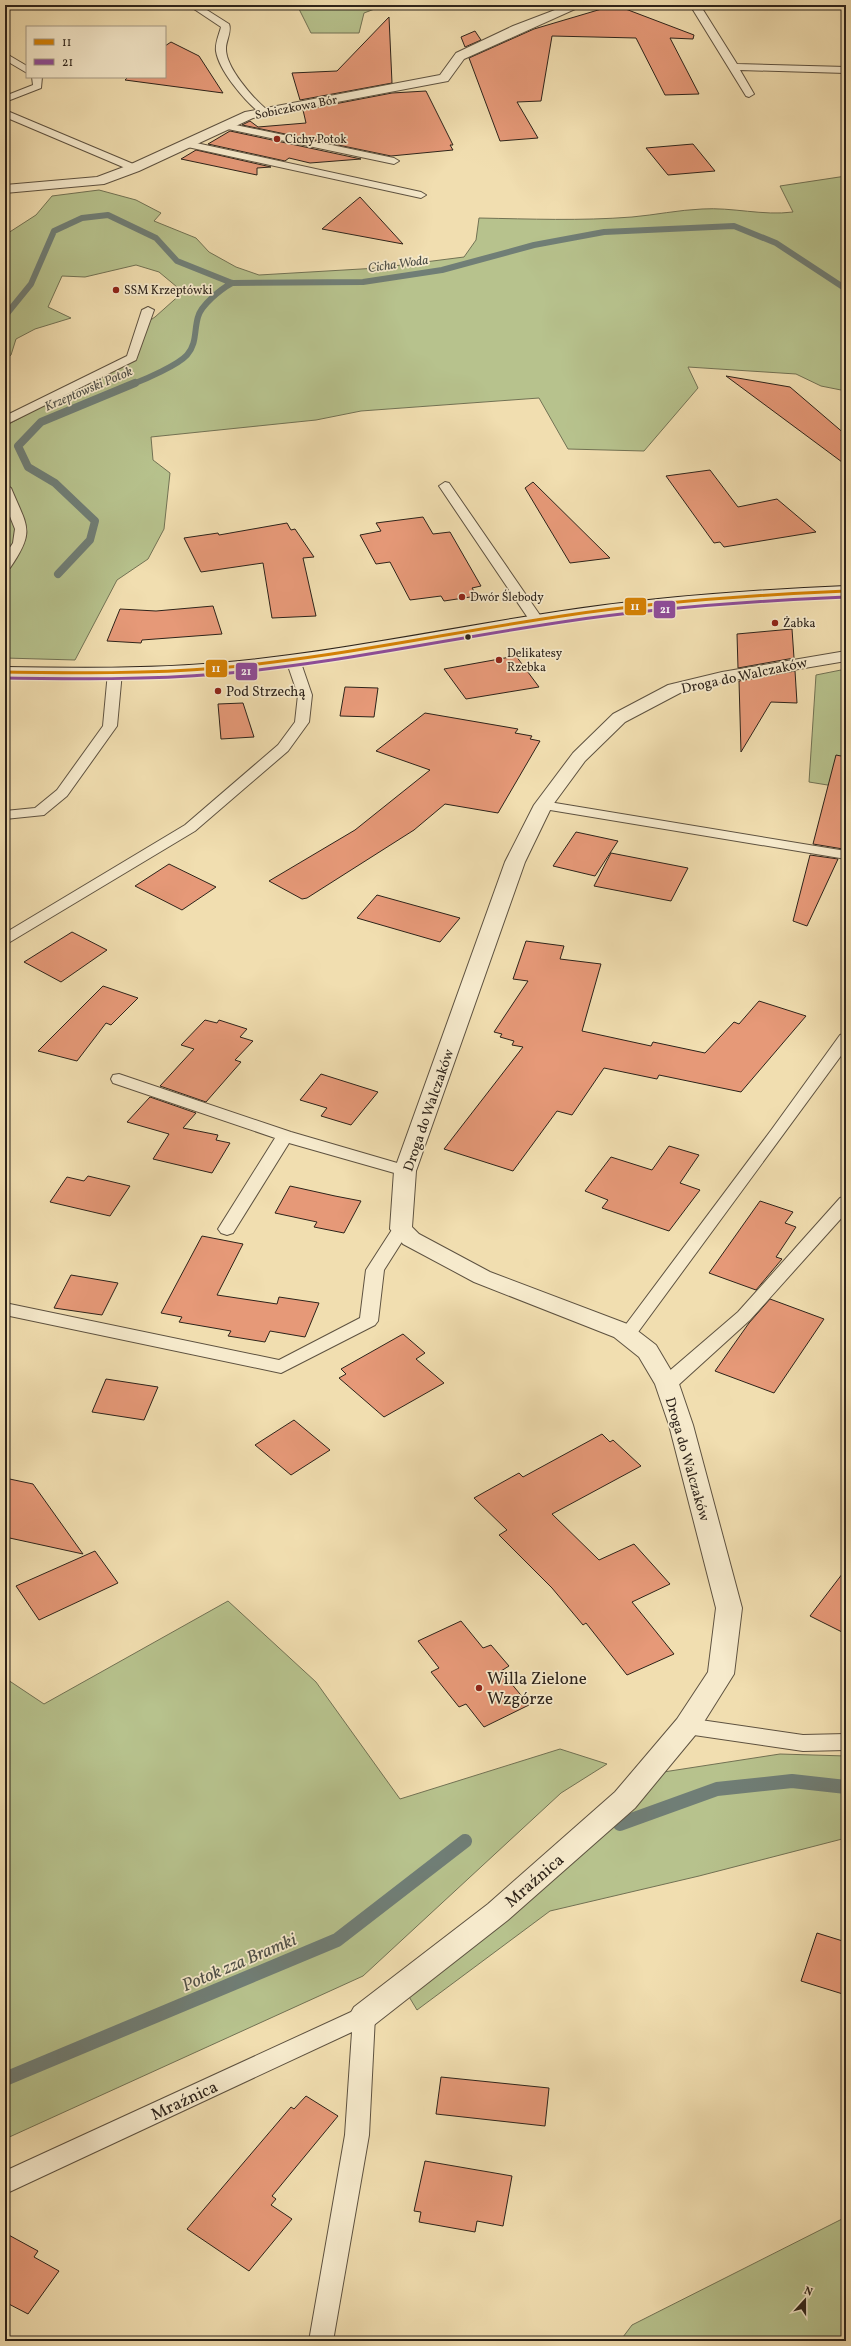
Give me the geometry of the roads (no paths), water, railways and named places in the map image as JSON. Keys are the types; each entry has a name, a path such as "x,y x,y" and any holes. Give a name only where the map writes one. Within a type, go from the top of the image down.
{"street":[{"name":"Sobiczkowa Bór","path":"7,187 99,181 134,168 249,115 444,78 460,56 517,29 578,5"},
{"path":"5,672 60,673 196,670 293,660 537,620 676,601 846,591"},
{"name":"Droga do Walczaków","path":"687,1726 721,1674 729,1608 681,1424 666,1384 648,1351 622,1331 482,1277 411,1238 401,1229 405,1171 514,862 543,805 579,757 619,718 674,689 722,677 846,656"},
{"name":"Mraźnica","path":"364,2016 498,1912 625,1800 687,1726"}],"lane":[{"path":"192,5 226,26 221,51 225,62 239,85 256,106 264,112"},
{"path":"695,5 749,94"},
{"path":"5,56 26,69"},
{"path":"734,67 846,70"},
{"path":"5,99 38,86 37,78"},
{"path":"5,113 134,168"},
{"path":"226,126 394,161"},
{"path":"187,144 421,195"},
{"path":"5,421 62,391 132,358 148,310"},
{"path":"445,486 537,620"},
{"path":"5,488 21,529 19,544 5,565"},
{"path":"5,940 190,828 283,748 302,722 305,695 293,660"},
{"path":"5,815 39,812 62,793 110,726 115,672"},
{"path":"543,805 846,855"},
{"path":"627,1335 738,1188 846,1038"},
{"path":"119,1080 285,1136 405,1171"},
{"path":"227,1229 252,1193 285,1136"},
{"path":"666,1384 744,1316 846,1202"},
{"path":"5,1309 281,1367 370,1321 376,1270 401,1229"},
{"path":"687,1726 802,1744 846,1742"},
{"path":"321,2341 356,2134 364,2016"},
{"name":"Mraźnica","path":"5,2183 364,2016"}],"waterway":[{"name":"Cicha Woda","path":"5,316 31,284 54,231 82,218 108,215 156,238 177,261 232,283"},
{"name":"Cicha Woda","path":"232,283 363,282 442,270 534,245 604,232 734,226 776,243 846,289"},
{"name":"Krzeptowski Potok","path":"133,384 169,367 187,355 194,342 198,317 203,307 222,289 232,283"},
{"name":"Krzeptowski Potok","path":"58,574 90,540 95,521 55,483 28,467 18,446 41,422 135,383"},
{"name":"Potok zza Bramki","path":"620,1824 717,1789 792,1781 846,1787"},
{"name":"Potok zza Bramki","path":"5,2079 337,1940 465,1841"}],"place":[{"name":"Cichy Potok","path":"277,139"},
{"name":"SSM Krzeptówki","path":"116,290"},
{"name":"Dwór Ślebody","path":"462,597"},
{"name":"Żabka","path":"775,623"},
{"name":"Delikatesy Rzebka","path":"499,660"},
{"name":"Pod Strzechą","path":"218,691"},
{"name":"Willa Zielone Wzgórze","path":"479,1688"}]}
